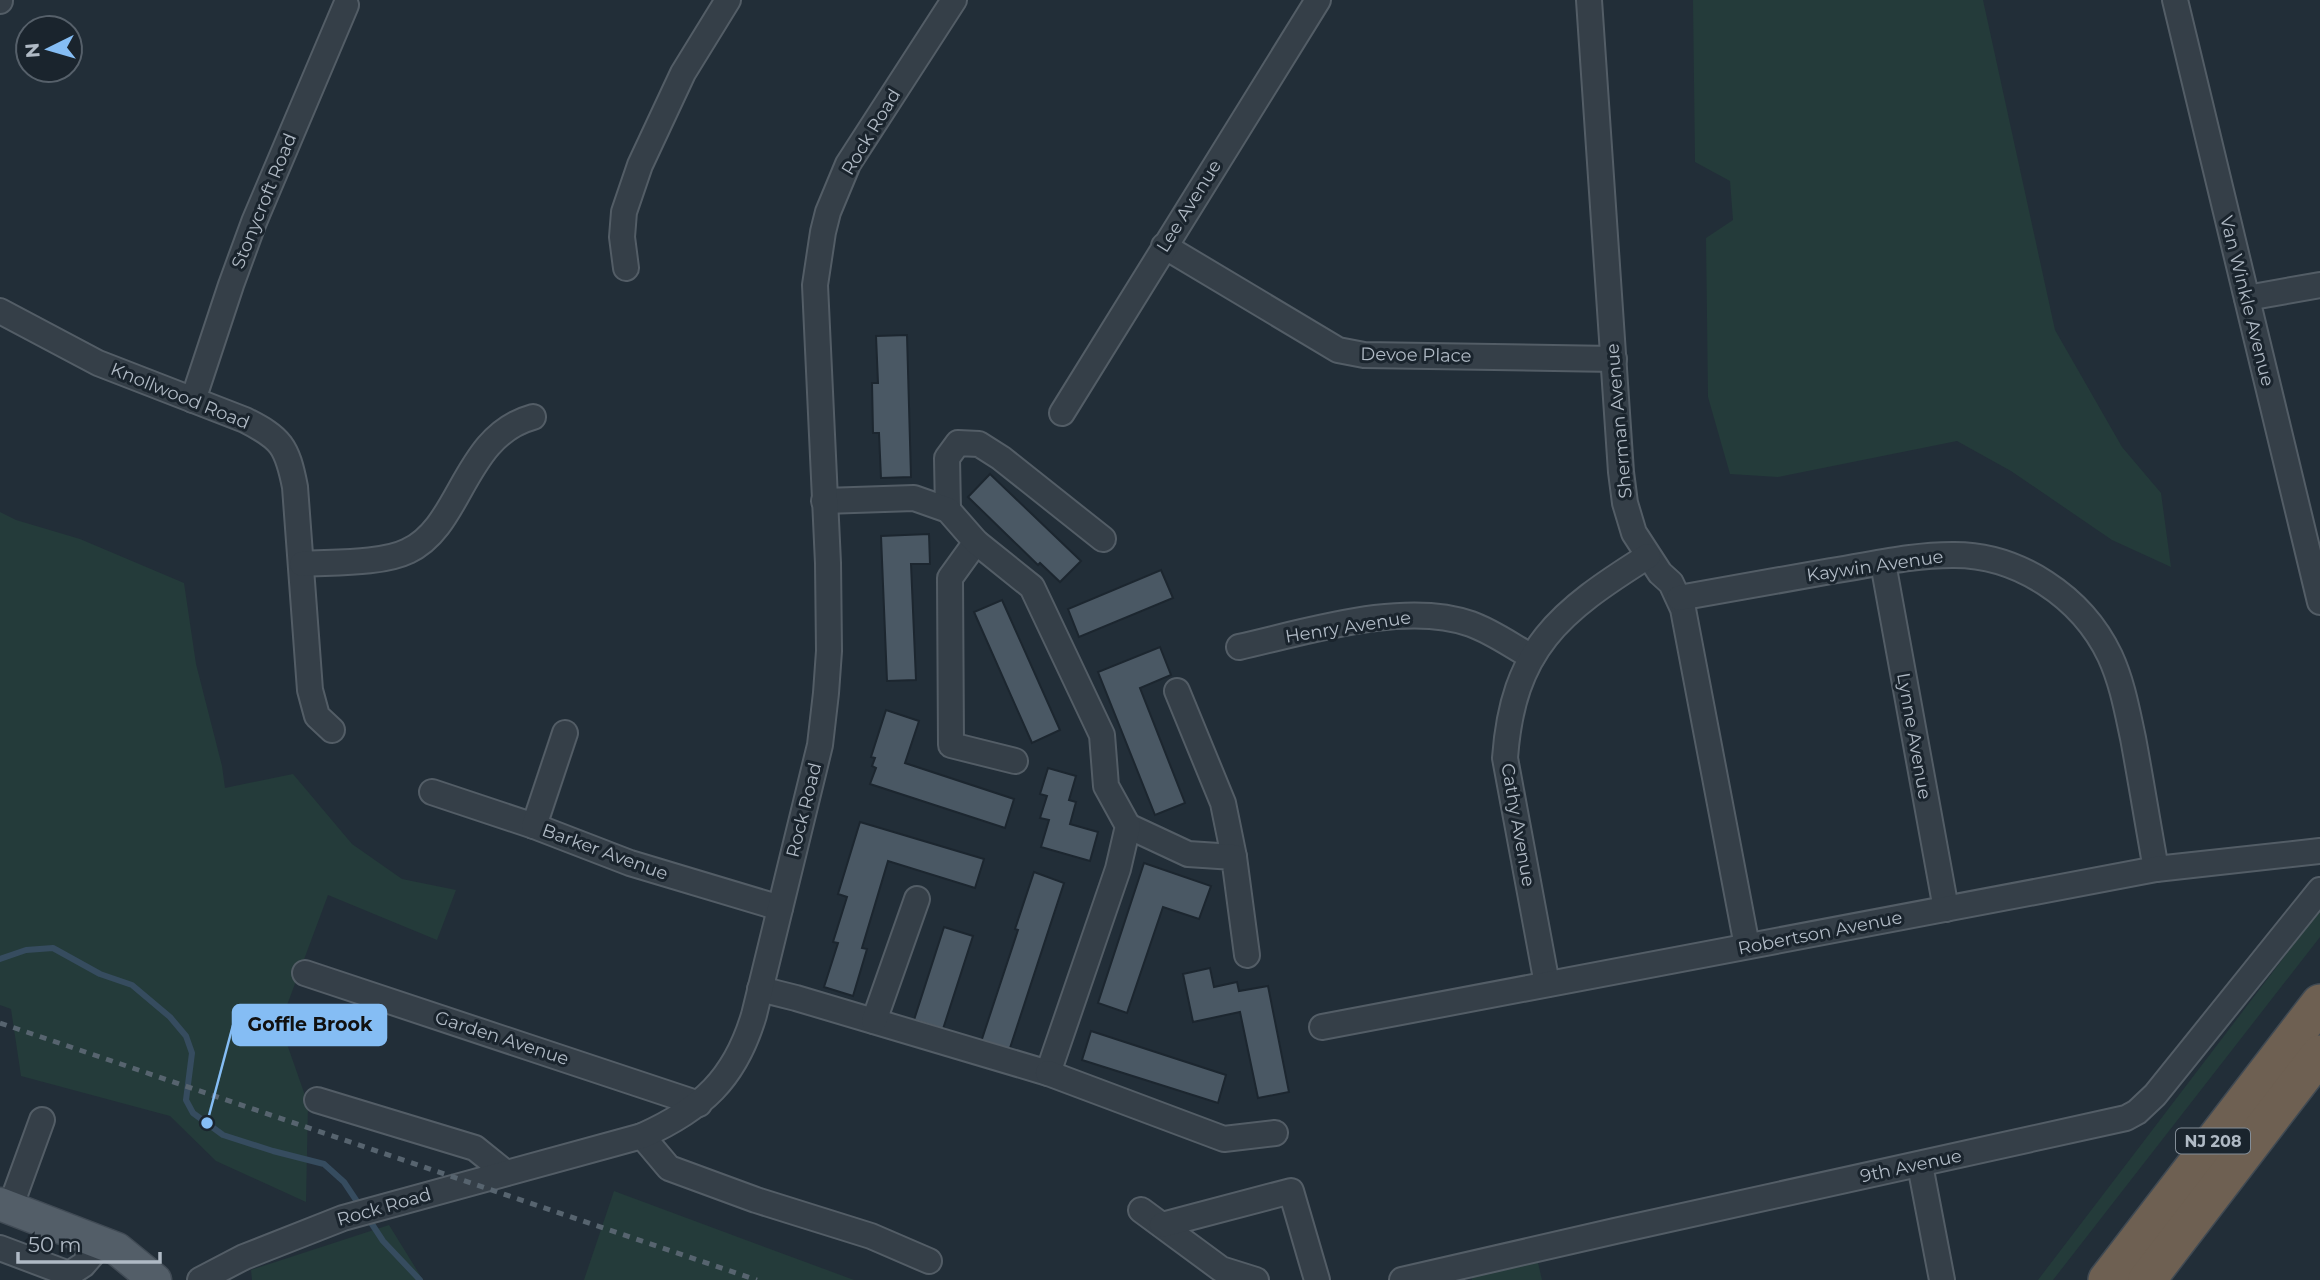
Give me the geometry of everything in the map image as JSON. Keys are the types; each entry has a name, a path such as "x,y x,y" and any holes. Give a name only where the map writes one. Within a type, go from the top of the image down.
{"highway":[{"name":"NJ 208","path":"2107,1280 2320,1003"},
{"name":"NJ 208","path":"2147,1280 2320,1054"}],"main road":[{"path":"5,1206 109,1246 155,1280"}],"street":[{"path":"626,268 622,237 624,212 640,165 683,73 728,0"},
{"name":"Rock Road","path":"200,1280 244,1257 304,1232 379,1208 642,1136 659,1129 712,1093 738,1056 748,1037 820,745 826,693 829,651 828,563 816,285 822,232 848,164 954,0"},
{"name":"Lee Avenue","path":"1062,413 1318,0"},
{"name":"Sherman Avenue","path":"1589,0 1625,503 1634,533 1660,573 1671,583 1683,609 1747,946"},
{"name":"Van Winkle Avenue","path":"2175,0 2247,298 2314,551 2320,602"},
{"name":"Stonycroft Road","path":"193,400 230,285 254,222 346,5"},
{"name":"Devoe Place","path":"1164,246 1338,351 1364,355 1614,359"},
{"path":"2247,298 2320,285"},
{"name":"Knollwood Road","path":"0,311 98,363 267,431 281,444 291,465 295,487 310,690 317,716 332,730"},
{"path":"302,564 380,559 411,550 421,544 439,522 490,443 516,422 533,417"},
{"path":"948,510 947,458 958,443 979,444 1001,458 1103,539"},
{"path":"824,501 914,498 948,510 976,542 1032,587 1102,735 1106,786 1128,826 1188,854 1234,857"},
{"path":"976,542 950,578 951,745 1015,761"},
{"name":"Kaywin Avenue","path":"1679,597 1910,558 1953,555 1990,560 2028,573 2046,583 2076,607 2089,623 2105,647 2123,690 2156,869"},
{"name":"Cathy Avenue","path":"1547,984 1505,758 1508,726 1517,690 1532,657 1563,617 1577,604 1648,556"},
{"name":"Lynne Avenue","path":"1883,563 1946,909"},
{"name":"Henry Avenue","path":"1239,647 1356,622 1415,614 1470,624 1486,630 1532,657"},
{"path":"1177,691 1223,803 1234,857 1247,955"},
{"path":"534,826 565,733"},
{"name":"Barker Avenue","path":"432,792 534,826 630,863 780,908"},
{"path":"1048,1073 1118,869 1128,826"},
{"name":"Robertson Avenue","path":"1322,1027 2156,869 2320,851"},
{"name":"9th Avenue","path":"1402,1280 2126,1118 2137,1112 2155,1095 2320,890"},
{"path":"874,1021 918,899"},
{"name":"Garden Avenue","path":"305,973 699,1104"},
{"path":"760,989 1048,1073 1224,1139 1275,1133"},
{"path":"317,1100 475,1148 506,1173"},
{"path":"5,1206 42,1120"},
{"path":"642,1136 669,1168 756,1200 872,1236 929,1261"},
{"path":"1920,1165 1942,1280"},
{"path":"1161,1225 1291,1191 1317,1280"},
{"path":"1141,1210 1221,1269 1256,1280"},
{"path":"0,1248 69,1274 109,1246"}],"green space":[{"path":"1693,0 1983,0 2055,330 2122,447 2161,493 2171,567 2112,540 2011,471 1957,441 1778,477 1730,474 1708,397 1706,238 1733,220 1730,181 1695,162"},
{"path":"0,512 16,520 80,539 184,583 196,664 225,788 293,774 352,844 402,879 456,890 437,940 328,895 280,1024 308,1104 306,1202 216,1161 170,1116 21,1076 11,1009 0,1005"},
{"path":"2320,910 2320,937 2053,1280 2038,1280"},
{"path":"614,1191 854,1280 584,1280"},
{"path":"389,1225 423,1280 252,1280 251,1270"},
{"path":"1535,1250 1542,1280 1472,1280 1467,1262"}],"building":[{"path":"907,335 911,477 881,478 879,433 873,433 872,383 878,383 876,336"},
{"path":"990,474 1081,561 1060,582 1040,563 1038,565 968,497"},
{"path":"929,534 930,564 911,564 916,680 887,681 881,536"},
{"path":"1161,570 1173,598 1079,637 1068,609"},
{"path":"1002,600 1060,730 1032,743 974,612"},
{"path":"1160,647 1171,675 1140,688 1185,803 1155,815 1098,672"},
{"path":"886,710 919,721 905,763 1014,799 1005,828 870,784 876,768 872,766 875,758 871,757"},
{"path":"1048,768 1076,776 1069,800 1076,802 1070,824 1098,832 1090,861 1041,847 1049,820 1040,818 1047,796 1040,794"},
{"path":"860,822 984,859 975,888 888,861 862,948 867,949 853,996 824,987 838,943 833,942 847,897 838,894"},
{"path":"1144,863 1211,886 1199,919 1163,907 1127,1013 1098,1003"},
{"path":"1034,872 1064,883 1009,1051 981,1042"},
{"path":"944,927 973,936 943,1029 914,1020"},
{"path":"1210,968 1214,987 1237,982 1239,991 1268,986 1289,1092 1258,1098 1240,1012 1193,1022 1183,974"},
{"path":"1091,1031 1226,1075 1218,1103 1082,1060"}],"waterway":[{"path":"0,959 26,950 53,948 100,974 132,985 170,1017 186,1036 192,1053 186,1100 193,1113 223,1135 324,1164 344,1182 360,1206"},
{"path":"368,1218 383,1241 420,1280"}],"railway":[{"path":"0,1023 757,1280"}],"place":[{"name":"Goffle Brook","path":"207,1123"}]}
